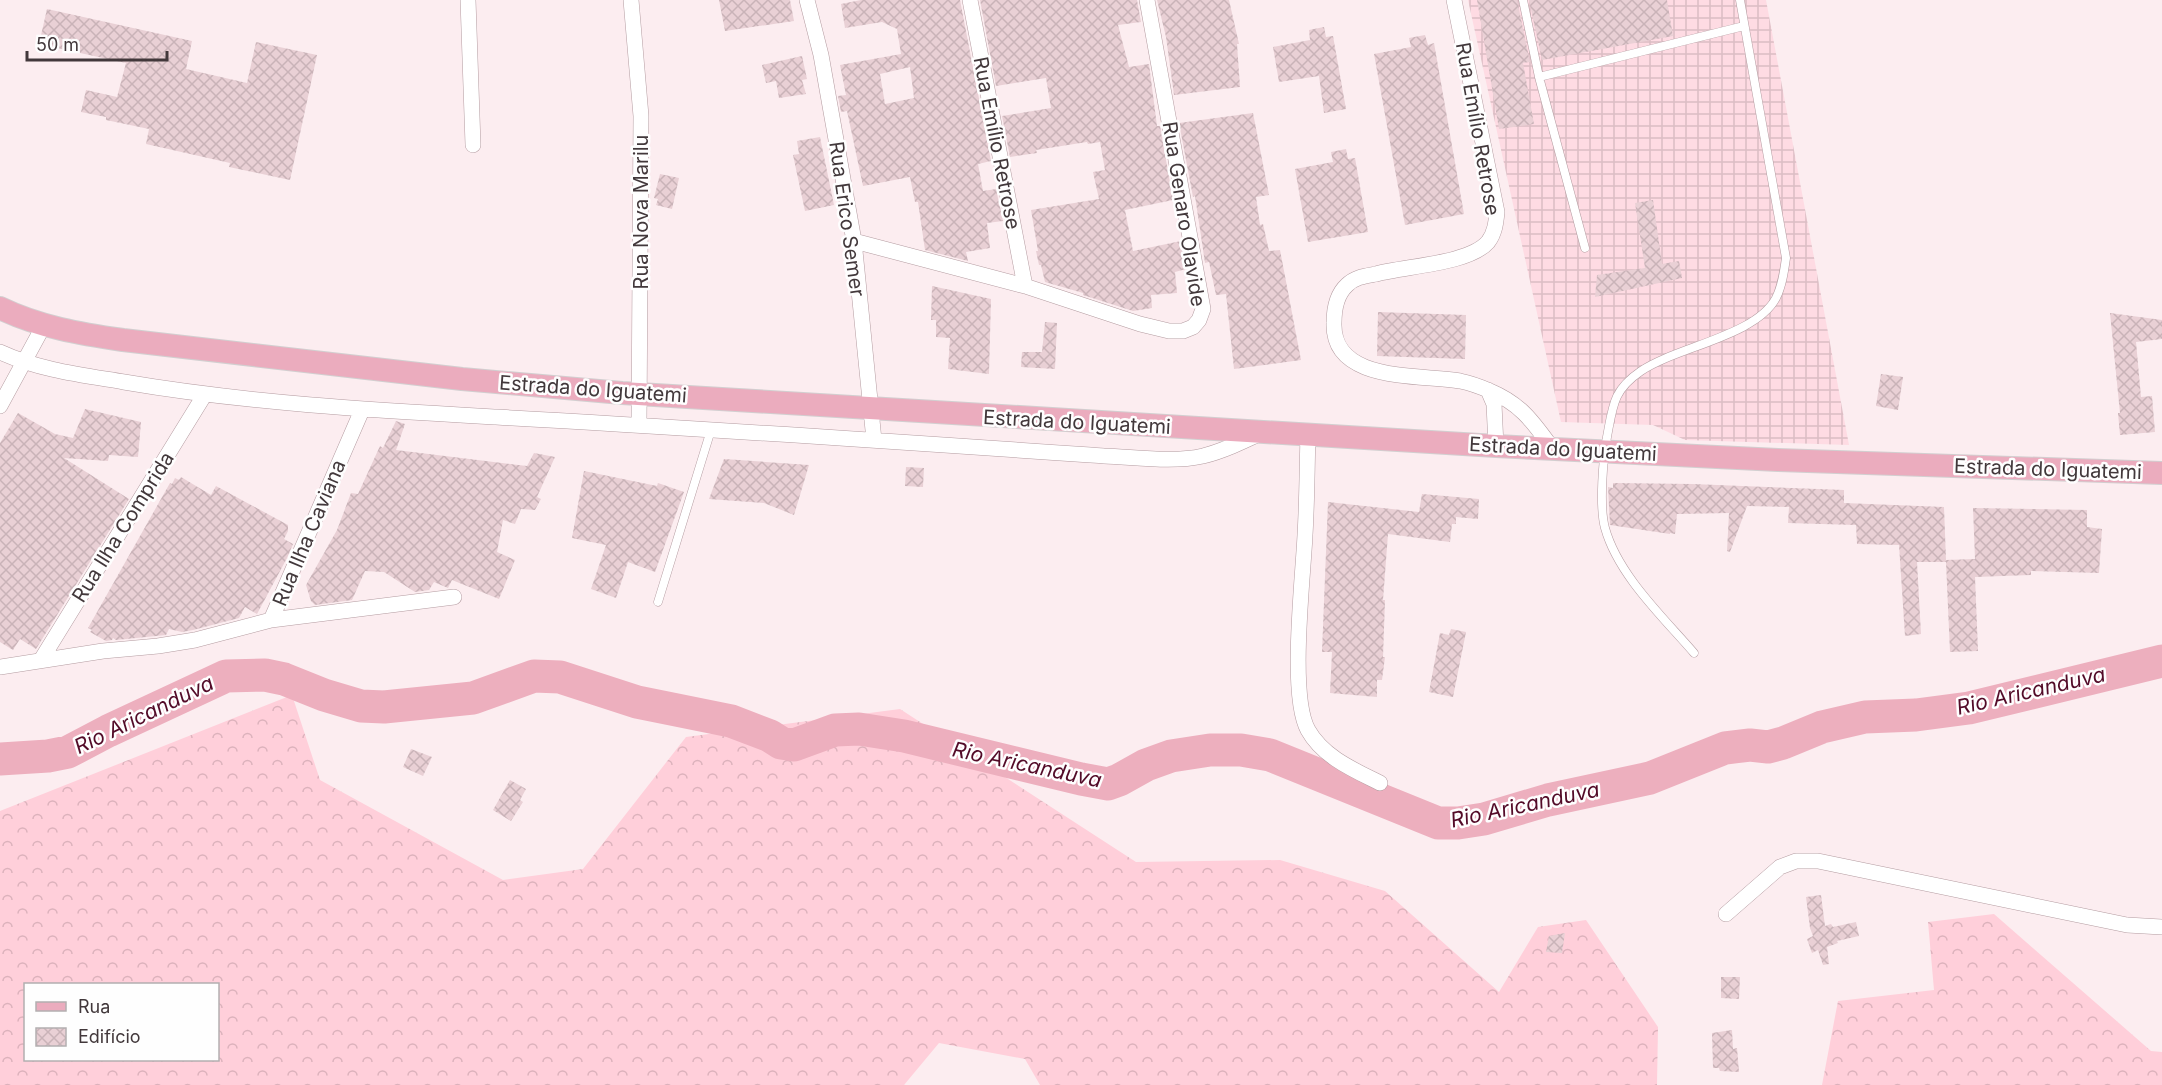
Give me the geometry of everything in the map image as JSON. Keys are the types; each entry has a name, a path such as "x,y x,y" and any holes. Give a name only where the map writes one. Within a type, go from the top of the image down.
{"main road":[{"name":"Estrada do Iguatemi","path":"0,308 44,325 112,339 462,379 640,394 1496,446 1778,460 2162,473"}],"street":[{"path":"468,0 473,145"},
{"name":"Rua Nova Marilu","path":"631,0 641,116 639,424"},
{"name":"Rua Erico Semer","path":"807,0 820,55 854,241 874,440"},
{"name":"Rua Emílio Retrose","path":"970,0 1025,286"},
{"name":"Rua Genaro Olavide","path":"854,241 1025,286 1140,324 1168,331 1184,331 1193,327 1199,320 1203,309 1147,0"},
{"name":"Rua Emílio Retrose","path":"1454,0 1497,212 1496,227 1488,241 1473,253 1394,269 1355,279 1346,285 1334,310 1337,343 1344,355 1355,363 1370,369 1461,381 1511,401 1527,414 1552,448"},
{"path":"0,406 44,325"},
{"path":"0,352 24,363 66,372 205,394 362,410 639,424 1173,459 1201,456 1227,449 1263,432"},
{"path":"1488,390 1494,404 1496,446"},
{"name":"Rua Ilha Comprida","path":"41,660 205,394"},
{"name":"Rua Ilha Caviana","path":"272,620 362,410"},
{"path":"1308,435 1299,651 1302,718 1314,740 1325,750 1345,766 1380,783"},
{"name":"Rua Ilha Caviana","path":"272,620 454,597"},
{"path":"0,667 195,640 272,620"},
{"path":"1726,914 1780,867 1796,861 1818,861 2127,925 2162,927"}],"lane":[{"path":"1523,0 1539,77 1585,248"},
{"path":"1694,653 1655,608 1618,559 1604,525 1602,505 1604,450 1616,397 1624,384 1644,369 1742,327 1764,314 1775,299 1782,280 1786,258 1740,0"},
{"path":"1539,77 1744,26"},
{"path":"658,602 711,430"}],"shaded area":[{"path":"1468,0 1766,0 1849,445 1685,440 1653,425 1561,422"}],"green space":[{"path":"292,695 320,780 503,880 583,869 686,737 900,709 1136,862 1280,860 1385,891 1499,992 1538,927 1586,920 1658,1027 1657,1085 1040,1085 1025,1059 939,1043 904,1085 0,1085 0,811"},
{"path":"1994,914 2151,1051 2162,1052 2162,1085 1822,1085 1838,1001 1934,990 1928,922"}],"building":[{"path":"719,0 790,0 794,21 725,31"},
{"path":"861,0 960,0 991,161 978,164 983,191 996,189 1003,221 987,223 990,248 966,252 968,261 925,250 918,202 915,202 910,177 863,186 847,111 841,112 838,96 846,95 840,65 901,54 897,29 882,22 845,28 841,4","holes":["910,67 914,98 885,104 880,74"]},
{"path":"980,0 1137,0 1141,22 1118,25 1129,67 1149,64 1157,126 1160,126 1173,200 1125,210 1133,251 1181,241 1186,269 1175,272 1177,293 1151,295 1152,308 1133,311 1045,282 1036,251 1038,251 1031,210 1099,199 1093,172 1105,170 1100,142 1036,150 1037,153 1010,157 1002,116 1051,108 1046,78 996,86"},
{"path":"1157,0 1229,0 1239,44 1237,44 1240,87 1174,95 1166,37"},
{"path":"1477,0 1517,0 1530,62 1523,63 1534,124 1499,129"},
{"path":"1529,0 1667,0 1673,36 1542,60"},
{"path":"47,9 192,41 186,69 247,83 256,42 317,55 290,180 229,167 230,163 146,144 149,129 81,112 86,90 117,97 126,63 39,44"},
{"path":"1324,27 1326,37 1333,36 1346,109 1324,113 1319,76 1279,82 1273,47 1310,40 1309,30"},
{"path":"1425,35 1428,45 1434,43 1464,214 1405,225 1374,54 1411,47 1409,38"},
{"path":"802,56 807,79 802,80 806,94 779,98 776,81 766,83 762,65"},
{"path":"1253,113 1269,195 1256,197 1260,225 1263,224 1269,251 1280,250 1301,360 1234,369 1226,294 1216,295 1209,262 1205,263 1195,196 1193,197 1179,123"},
{"path":"820,137 834,205 805,211 793,155 799,154 797,141"},
{"path":"1346,149 1348,159 1355,158 1368,232 1308,242 1295,169 1333,162 1331,152"},
{"path":"660,174 679,178 672,209 656,205 658,199 654,198"},
{"path":"1653,200 1662,264 1679,261 1682,278 1595,297 1597,275 1645,268 1635,203"},
{"path":"932,286 991,299 989,374 948,369 950,338 936,337 936,320 931,320"},
{"path":"1378,312 1466,315 1465,359 1377,356"},
{"path":"2110,313 2162,320 2162,339 2136,342 2141,397 2152,396 2155,432 2120,435"},
{"path":"1045,322 1057,323 1055,369 1021,367 1022,352 1042,352"},
{"path":"1881,374 1903,377 1898,410 1876,406"},
{"path":"85,409 141,422 138,457 109,455 108,461 64,458 129,499 36,649 20,639 13,650 0,642 0,443 18,413 55,434 73,438"},
{"path":"396,421 405,424 396,450 527,466 534,453 555,457 537,497 541,499 535,510 521,509 515,524 503,520 497,552 515,560 499,599 452,580 448,588 434,582 429,590 415,592 384,572 365,571 352,600 315,605 311,601 306,585 337,530 351,493 358,494 380,446 383,448"},
{"path":"724,459 809,465 794,515 764,503 709,499"},
{"path":"906,467 924,468 923,487 905,486"},
{"path":"584,471 657,486 658,483 684,492 655,572 628,562 616,598 591,589 606,545 572,538"},
{"path":"181,477 211,495 216,486 288,525 284,539 293,544 287,558 257,614 245,607 239,618 193,630 182,632 169,629 166,635 116,640 113,638 106,641 90,632 92,630 88,628 170,483 172,484 175,478 179,480"},
{"path":"1613,483 1844,490 1844,503 1944,507 1946,560 1975,559 1973,508 2087,510 2087,527 2102,529 2099,573 2031,571 2031,575 1975,577 1978,651 1950,652 1946,562 1917,562 1921,634 1905,636 1899,545 1857,544 1856,525 1788,523 1789,507 1747,506 1730,552 1727,551 1729,513 1677,514 1675,534 1610,525 1608,487 1613,488"},
{"path":"1422,494 1479,499 1478,519 1456,517 1456,524 1452,524 1450,542 1388,534 1383,600 1385,600 1383,657 1385,657 1382,680 1377,680 1377,697 1330,693 1332,652 1322,652 1328,502 1419,512"},
{"path":"1451,629 1466,632 1453,697 1429,692 1440,633 1449,635"},
{"path":"411,749 432,757 423,776 403,767"},
{"path":"510,780 526,789 520,800 523,802 511,821 493,810"},
{"path":"1821,895 1825,926 1831,924 1833,927 1856,922 1859,936 1837,941 1838,943 1827,947 1829,964 1823,965 1818,950 1812,953 1807,939 1813,936 1806,897"},
{"path":"1565,933 1562,953 1546,952 1549,936"},
{"path":"1721,977 1740,977 1739,999 1721,998"},
{"path":"1732,1030 1733,1049 1737,1048 1739,1072 1720,1071 1719,1068 1713,1068 1712,1033"}],"waterway":[{"name":"Rio Aricanduva","path":"0,759 48,756 68,752 226,676 265,675 284,679 324,695 361,706 384,707 473,698 534,676 560,677 637,702 731,721 770,736 781,743 794,745 835,730 859,729 904,736 1108,784 1146,765 1171,756 1210,750 1241,750 1270,755 1438,823 1458,823 1484,819 1548,800 1650,778 1725,748 1750,745 1768,747 1822,727 1865,717 1916,715 1969,708 2162,661"}]}
